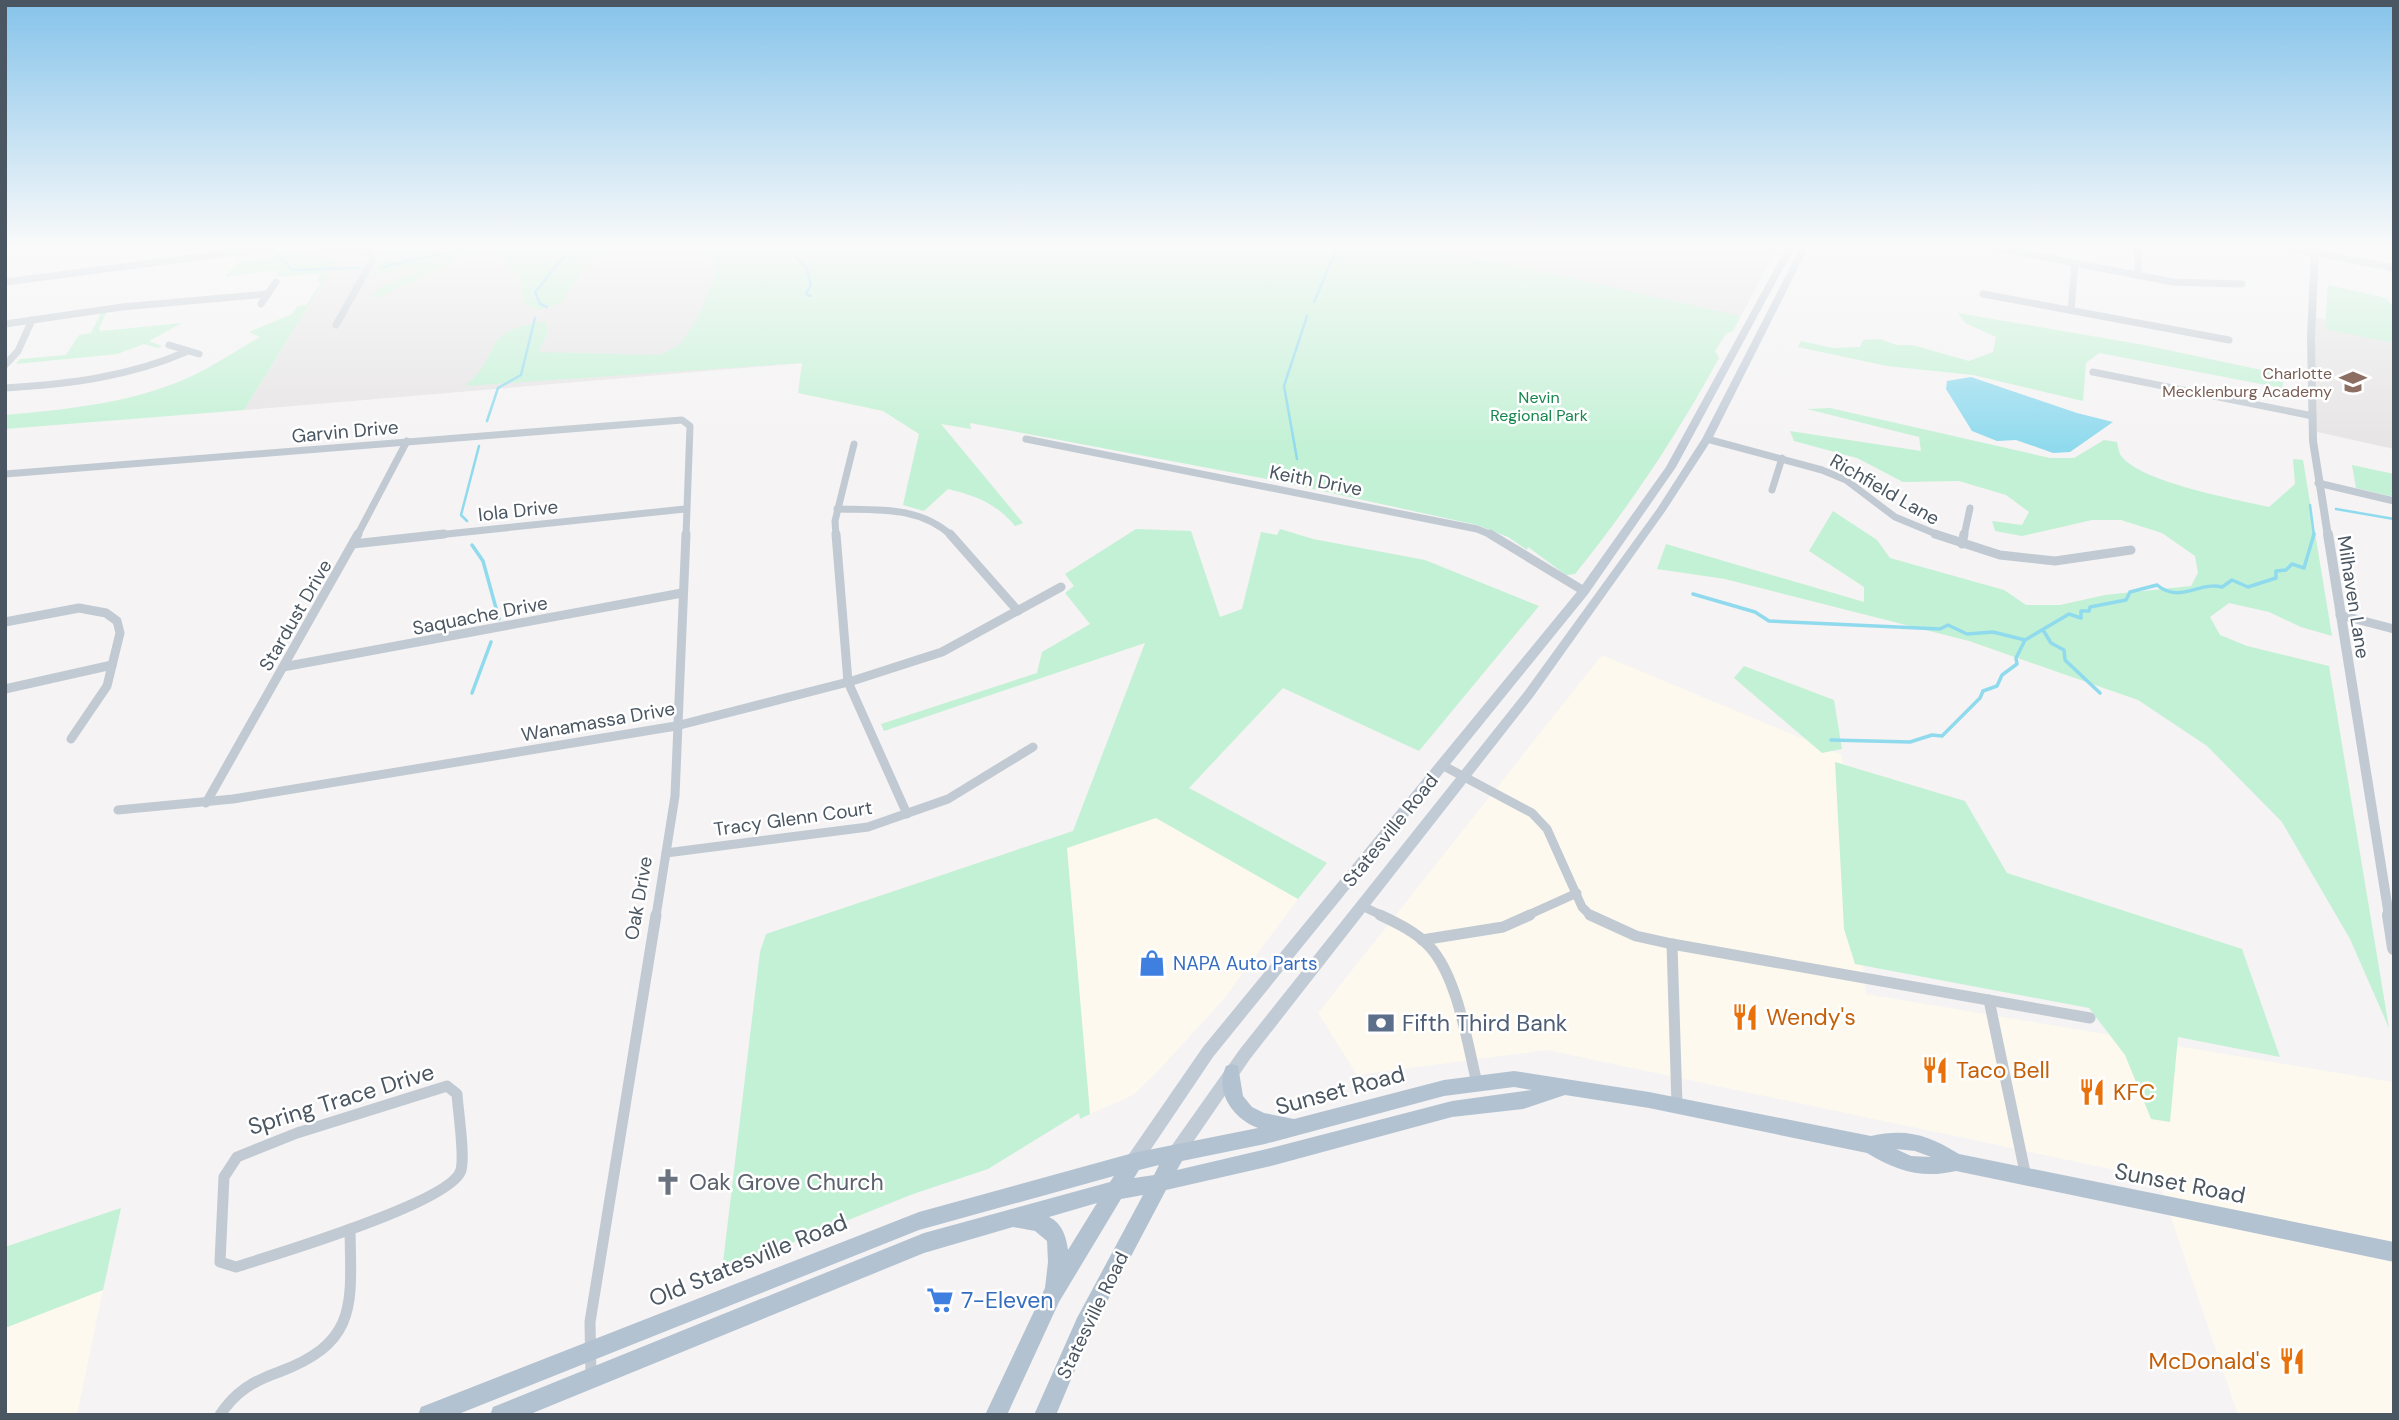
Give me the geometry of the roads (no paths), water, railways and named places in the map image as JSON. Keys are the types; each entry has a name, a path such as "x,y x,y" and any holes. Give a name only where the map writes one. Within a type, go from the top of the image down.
{"main road":[{"name":"Statesville Road","path":"996,1415 1052,1295 1133,1162 1208,1052 1584,591 1682,448 1754,314"},
{"name":"Statesville Road","path":"1045,1415 1084,1325 1176,1153 1232,1072 1590,612 1707,439 1770,314"},
{"path":"1232,1072 1232,1095 1245,1114 1274,1124 1303,1126"},
{"name":"Sunset Road","path":"1133,1162 1303,1126 1405,1097 1514,1079 1560,1089 1623,1095 1871,1145 1908,1164 1931,1169 1955,1162 2394,1252"},
{"name":"Sunset Road","path":"1159,1183 1334,1142 1452,1109 1523,1101 1560,1089"},
{"name":"Old Statesville Road","path":"429,1415 919,1221 1133,1162"},
{"path":"501,1415 924,1243 1117,1189 1159,1183"},
{"path":"1004,1220 1033,1220 1055,1232 1059,1251 1052,1295"}],"street":[{"path":"5,324 72,314"},
{"path":"336,325 342,314"},
{"path":"2094,314 2230,340"},
{"name":"Milhaven Lane","path":"2312,314 2313,416 2318,483 2392,921 2394,948"},
{"path":"5,365 18,351 32,320"},
{"path":"169,345 200,354"},
{"path":"5,388 117,377 150,368 188,351"},
{"path":"2093,372 2313,416"},
{"name":"Garvin Drive","path":"6,475 656,420 686,422"},
{"name":"Oak Drive","path":"591,1379 590,1322 625,1089 675,796 685,509 691,433 686,422"},
{"name":"Keith Drive","path":"1026,439 1477,529 1499,538 1535,564 1584,591"},
{"name":"Richfield Lane","path":"1707,439 1830,473 1862,491 1903,521 1962,544 2015,558 2055,561 2132,550"},
{"name":"Stardust Drive","path":"205,803 353,544 407,442"},
{"path":"854,444 837,509 836,540 848,682 907,814"},
{"path":"1772,490 1782,458"},
{"path":"2318,483 2394,501"},
{"path":"1962,544 1970,508"},
{"name":"Iola Drive","path":"353,544 685,509"},
{"path":"837,509 899,511 932,521 954,539 1018,611"},
{"name":"Wanamassa Drive","path":"118,810 205,803 676,726 848,682 942,652 1060,587"},
{"name":"Saquache Drive","path":"283,667 682,593"},
{"path":"5,622 67,610 105,613 115,618 120,629 104,692 71,739"},
{"path":"2340,615 2394,629"},
{"path":"5,688 112,664"},
{"name":"Tracy Glenn Court","path":"666,853 843,832 907,814 948,799 1033,747"},
{"path":"1442,765 1532,813 1547,829 1582,907 1608,927 1672,943 2090,1018"},
{"path":"1422,940 1503,927 1577,893"},
{"path":"1362,906 1422,940 1433,950 1447,978 1477,1083"},
{"path":"1672,943 1677,1105"},
{"path":"1989,1000 2026,1177"},
{"name":"Spring Trace Drive","path":"438,1087 453,1088 458,1105 461,1143 461,1170 458,1177 444,1191 350,1229 236,1267 227,1266 220,1262 218,1249 228,1168 248,1150 273,1141 438,1087"},
{"path":"220,1415 228,1402 249,1383 319,1354 338,1335 345,1315 350,1229"}],"water":[{"path":"1971,377 2077,413 2113,422 2070,452 2053,453 2016,440 1997,441 1972,431 1946,389 1947,381"}],"waterway":[{"path":"1297,459 1284,386 1307,316"},
{"path":"487,421 498,388 521,375 535,318"},
{"path":"467,521 461,515 479,446"},
{"path":"2310,505 2314,535"},
{"path":"2336,509 2394,519"},
{"path":"2025,640 2069,614 2081,618 2081,611 2089,611 2090,607 2126,600 2130,592 2157,585 2165,590 2182,592 2205,587 2222,587 2232,580 2248,587 2276,578 2276,571 2286,570 2292,564 2304,568 2314,535"},
{"path":"472,545 483,561 499,619"},
{"path":"1693,594 1755,612 1769,621 1940,629 1948,625 1967,634 1993,632 2025,640"},
{"path":"2043,630 2051,643 2064,650 2065,660 2100,693"},
{"path":"1831,740 1910,742 1932,735 1942,736 1980,698 1983,691 1997,686 2002,675 2017,664 2016,658 2025,640"},
{"path":"472,693 491,642"}],"place":[{"name":"Charlotte Mecklenburg Academy","path":"2353,382"},
{"name":"NAPA Auto Parts","path":"1152,963"},
{"name":"Wendy's","path":"1745,1017"},
{"name":"Fifth Third Bank","path":"1381,1023"},
{"name":"Taco Bell","path":"1935,1070"},
{"name":"KFC","path":"2092,1092"},
{"name":"Oak Grove Church","path":"668,1182"},
{"name":"7-Eleven","path":"940,1300"},
{"name":"McDonald's","path":"2292,1361"}],"park label":[{"name":"Nevin Regional Park","path":"1539,406"}]}
